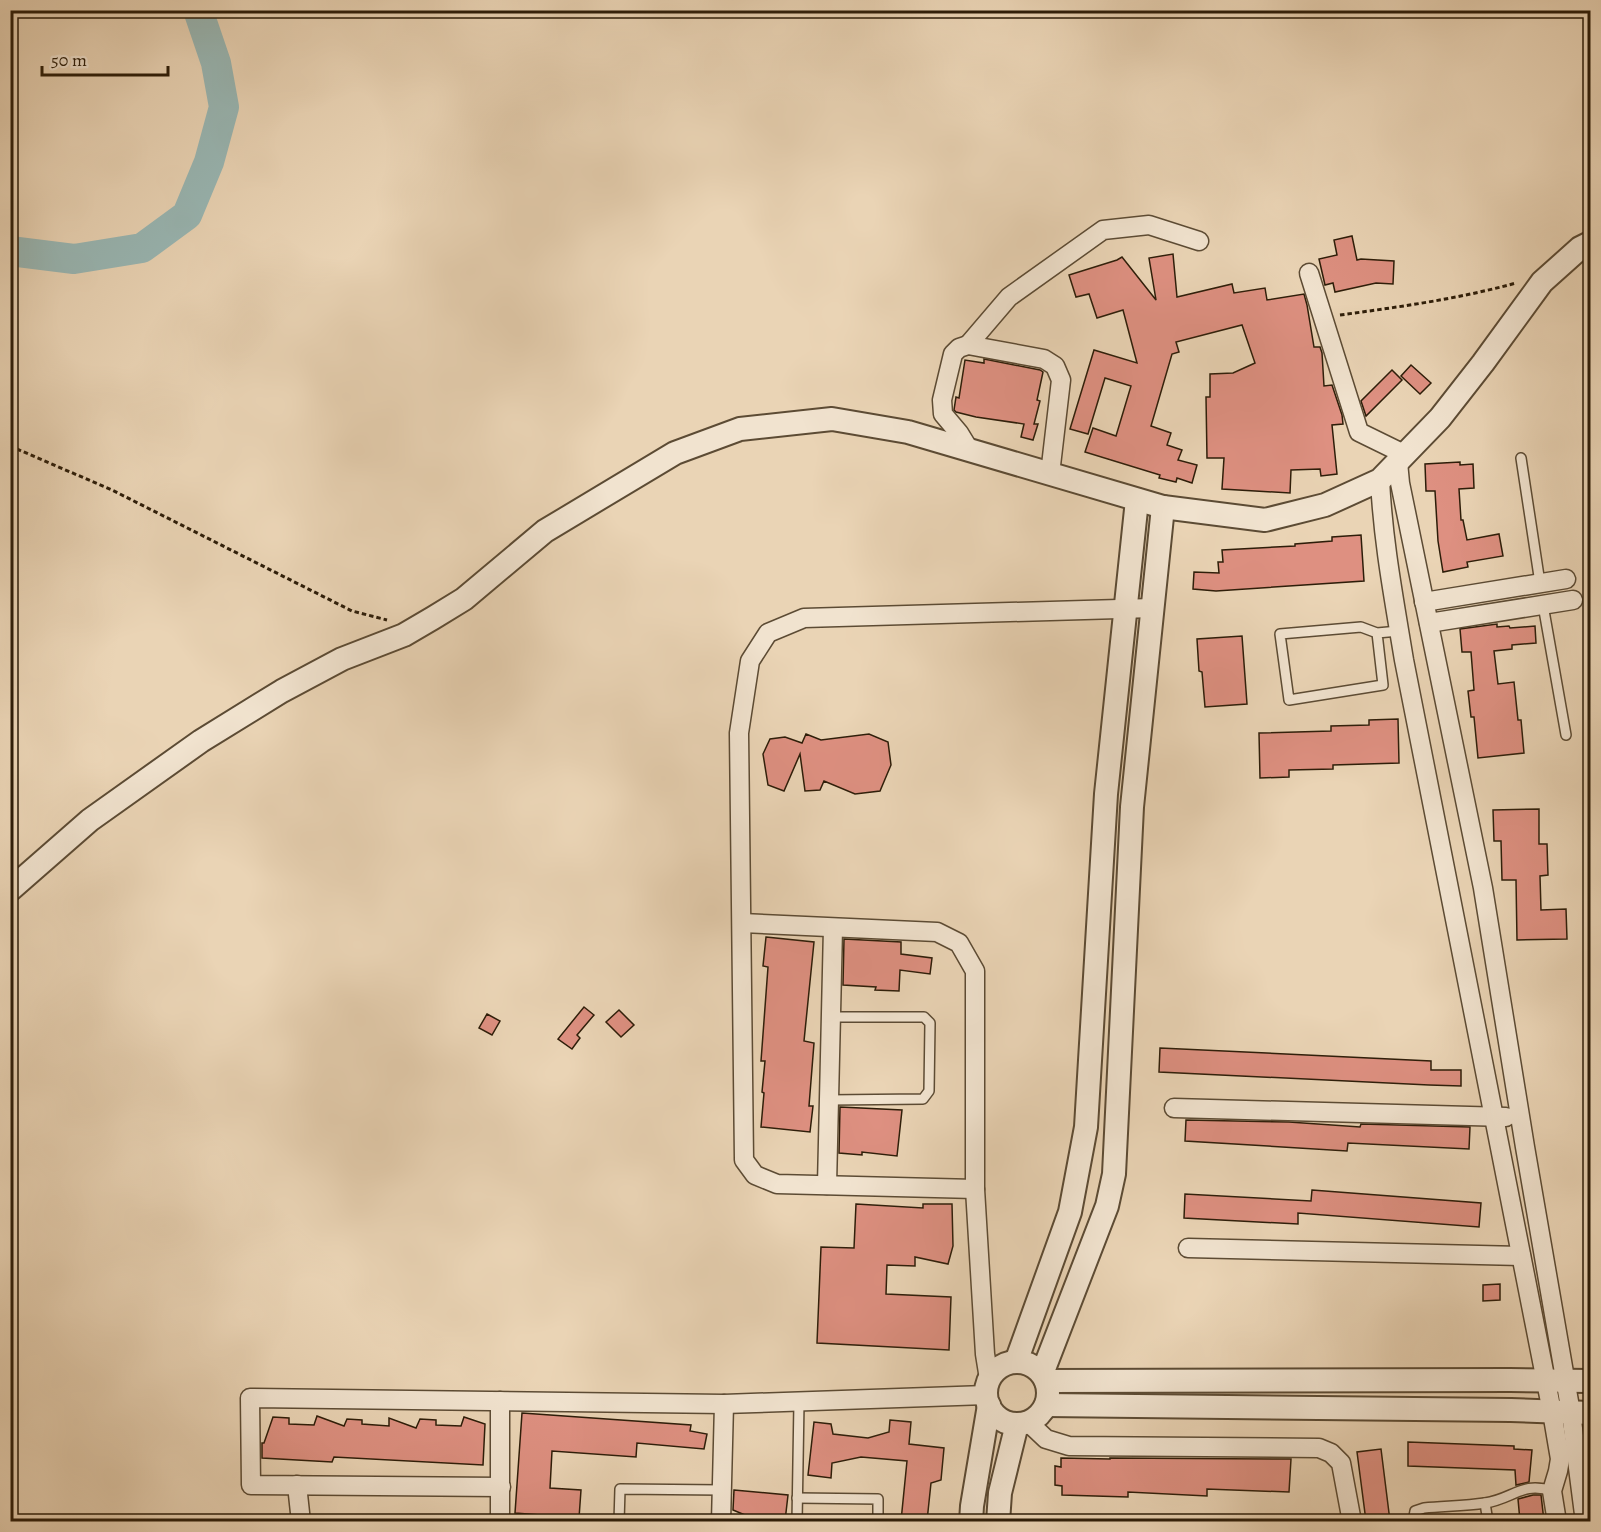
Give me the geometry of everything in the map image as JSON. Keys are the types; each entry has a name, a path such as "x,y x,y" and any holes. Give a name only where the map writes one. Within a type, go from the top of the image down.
{"street":[{"path":"968,345 1009,297 1103,230 1149,225 1199,241"},
{"path":"10,890 90,820 201,741 282,691 342,659 404,635 433,618 464,599 545,531 675,453 740,429 832,419 908,432 1163,507 1265,520 1324,505 1380,480 1440,418 1542,282 1580,248 1590,243"},
{"path":"1310,273 1359,432 1402,458"},
{"path":"970,451 943,414 942,400 953,354 959,348 968,345 1044,359 1055,366 1061,380 1050,474"},
{"path":"1402,458 1400,483 1482,888 1520,1118 1556,1381"},
{"path":"1380,480 1382,520 1404,660 1521,1256 1556,1381 1571,1413 1585,1521"},
{"path":"1016,1362 1070,1212 1086,1127 1106,794 1137,500"},
{"path":"1163,507 1132,807 1114,1174 1107,1206 1044,1378 1048,1397 1046,1405 1036,1418 1023,1423 1006,1422 996,1415 988,1393 1000,1367 1016,1362 1030,1365 1044,1378 1590,1381"},
{"path":"1424,602 1566,579"},
{"path":"1429,623 1573,600"},
{"path":"975,1189 777,1184 755,1175 744,1160 739,733 750,661 768,633 804,618 1153,608"},
{"path":"742,923 937,932 959,943 975,970 975,1189 988,1393 971,1521"},
{"path":"827,1185 833,928"},
{"path":"1174,1108 1520,1118"},
{"path":"1188,1248 1521,1256"},
{"path":"501,1487 251,1485 250,1398 724,1404 988,1393"},
{"path":"500,1401 500,1521"},
{"path":"721,1521 724,1404"},
{"path":"1046,1405 1511,1410 1571,1413"},
{"path":"1557,1521 1552,1491 1571,1413"},
{"path":"1023,1423 1046,1439 1069,1446 1319,1448 1331,1454 1341,1463 1352,1521"},
{"path":"998,1521 1000,1493 1023,1423"},
{"path":"1558,1471 1578,1471"},
{"path":"297,1485 301,1521"}],"lane":[{"path":"1521,458 1540,583"},
{"path":"1543,605 1566,735"},
{"path":"1377,633 1383,686 1289,700 1280,634 1361,627 1377,633 1399,631"},
{"path":"1381,664 1404,660"},
{"path":"829,1100 923,1099 929,1091 930,1023 924,1017 831,1017"},
{"path":"797,1521 799,1402"},
{"path":"1413,1521 1415,1511 1424,1508 1485,1503 1526,1488 1541,1487 1552,1491"},
{"path":"619,1521 620,1489 722,1490"},
{"path":"797,1498 878,1499 878,1521"},
{"path":"1485,1503 1488,1521"},
{"path":"1309,1521 1352,1521"}],"path":[{"path":"1323,317 1482,293 1520,282 1542,282"},
{"path":"10,446 112,490 352,610 389,621"}],"building":[{"path":"1352,236 1357,260 1394,261 1393,284 1376,283 1335,292 1333,283 1325,285 1319,259 1337,255 1334,240"},
{"path":"1173,254 1177,297 1232,284 1234,293 1265,288 1267,300 1304,294 1314,347 1320,347 1322,353 1324,386 1332,385 1342,415 1343,424 1332,425 1337,474 1321,476 1320,469 1291,470 1290,493 1222,489 1224,458 1207,458 1206,397 1210,397 1210,374 1233,373 1255,363 1242,325 1176,342 1179,352 1172,354 1151,426 1171,433 1167,445 1182,450 1178,460 1197,465 1192,483 1177,478 1176,482 1159,478 1160,475 1085,452 1093,428 1116,436 1131,386 1105,378 1088,434 1070,429 1094,350 1137,363 1123,310 1097,318 1089,294 1076,297 1069,275 1122,257 1156,300 1149,258"},
{"path":"984,359 1043,372 1037,400 1040,401 1034,424 1038,424 1033,440 1021,437 1024,424 976,417 954,410 956,397 959,398 965,360 984,363"},
{"path":"1411,365 1431,383 1420,394 1401,376"},
{"path":"1392,370 1402,380 1366,416 1361,401"},
{"path":"1460,462 1460,465 1473,464 1474,488 1459,489 1461,520 1463,520 1467,540 1499,534 1503,556 1467,562 1468,567 1443,572 1438,541 1435,491 1426,491 1425,464"},
{"path":"1361,535 1364,581 1216,591 1193,589 1194,572 1219,573 1218,562 1223,562 1222,550 1295,546 1295,544 1332,541 1332,537"},
{"path":"1497,624 1497,627 1509,626 1510,628 1535,626 1536,643 1512,645 1512,649 1494,651 1498,684 1514,682 1524,753 1478,758 1474,717 1471,717 1468,691 1474,690 1471,652 1462,652 1460,629"},
{"path":"1242,636 1247,704 1205,707 1197,639"},
{"path":"1398,719 1399,763 1333,765 1333,769 1289,770 1289,777 1260,778 1259,733 1331,731 1331,726 1369,725 1369,720"},
{"path":"806,734 821,740 869,734 888,742 891,765 880,791 855,794 824,781 820,790 805,791 800,754 784,791 768,785 763,754 770,739 785,737 802,743"},
{"path":"1539,809 1539,844 1547,844 1548,875 1540,876 1541,910 1566,909 1567,939 1517,940 1516,880 1502,880 1501,841 1494,841 1493,810"},
{"path":"766,937 814,942 804,1041 814,1043 809,1106 813,1106 810,1132 761,1127 765,1061 761,1061 768,967 763,966"},
{"path":"844,939 901,942 901,954 932,958 930,974 900,970 899,991 843,985"},
{"path":"584,1007 594,1015 577,1035 580,1038 572,1049 558,1039"},
{"path":"619,1010 634,1025 621,1037 606,1022"},
{"path":"487,1014 500,1021 492,1035 479,1028"},
{"path":"1160,1048 1431,1061 1431,1070 1461,1070 1461,1086 1159,1072"},
{"path":"840,1107 902,1110 897,1156 862,1152 862,1155 839,1153"},
{"path":"1186,1120 1289,1122 1360,1127 1361,1124 1470,1127 1469,1149 1348,1143 1347,1151 1185,1141"},
{"path":"1312,1190 1481,1203 1479,1227 1298,1213 1298,1224 1184,1218 1185,1194 1311,1201"},
{"path":"856,1204 923,1208 923,1204 952,1204 953,1246 948,1264 915,1257 915,1266 887,1265 886,1294 951,1297 949,1350 817,1343 821,1247 854,1248"},
{"path":"1500,1284 1500,1300 1483,1301 1483,1285"},
{"path":"522,1413 691,1425 690,1431 707,1434 704,1449 637,1443 636,1457 552,1451 550,1488 581,1490 579,1518 515,1513"},
{"path":"317,1416 344,1426 347,1419 362,1420 362,1424 389,1426 389,1418 416,1428 420,1419 436,1420 436,1425 461,1426 464,1417 485,1424 483,1465 334,1457 332,1462 262,1458 262,1443 264,1443 273,1417 289,1418 289,1424 314,1425"},
{"path":"890,1420 911,1422 909,1444 944,1448 941,1480 931,1483 927,1521 901,1521 907,1461 861,1457 832,1463 831,1478 808,1475 814,1422 831,1424 833,1434 868,1438 889,1432"},
{"path":"1408,1442 1514,1446 1514,1449 1532,1450 1529,1482 1516,1485 1515,1470 1408,1466"},
{"path":"1381,1449 1390,1521 1366,1521 1357,1452"},
{"path":"1061,1458 1291,1459 1289,1492 1207,1489 1207,1496 1128,1492 1128,1497 1062,1495 1062,1486 1055,1485 1055,1466 1061,1467"},
{"path":"734,1490 788,1495 785,1521 744,1521 745,1515 733,1510"},
{"path":"1541,1495 1544,1521 1520,1521 1518,1499"}],"waterway":[{"path":"10,251 74,259 142,248 187,215 209,162 224,107 216,63 198,10"}]}
